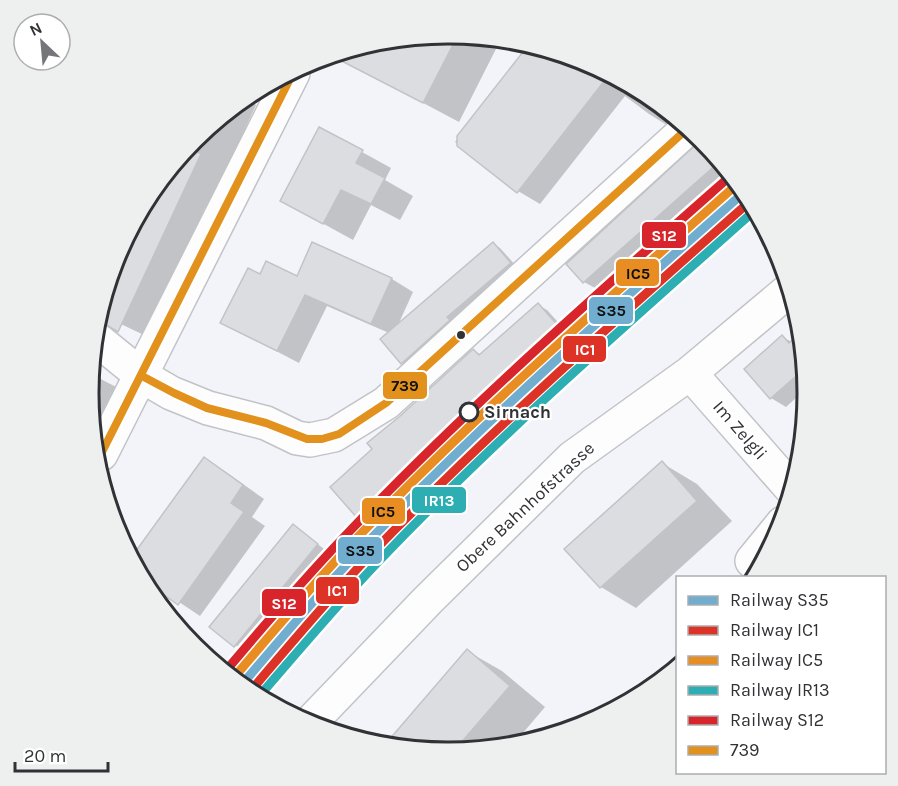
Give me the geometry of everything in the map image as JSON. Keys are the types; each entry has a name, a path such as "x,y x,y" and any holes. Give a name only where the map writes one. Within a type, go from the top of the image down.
{"street":[{"path":"104,449 288,83"},
{"path":"103,344 142,376 194,403 230,415 266,423 297,438 310,440 334,435 386,403 682,133"},
{"name":"Obere Bahnhofstrasse","path":"316,716 428,600 572,458 690,373 784,294"},
{"name":"Im Zelgli","path":"690,373 787,483"},
{"path":"752,561 761,550"}],"building":[{"path":"453,44 423,103 341,61 403,46"},
{"path":"523,51 561,62 605,80 517,193 457,146 457,136"},
{"path":"319,127 363,150 356,163 385,178 371,204 341,190 323,224 280,201"},
{"path":"695,145 714,166 583,283 566,264"},
{"path":"197,152 201,154 118,332 106,325 126,259 158,199"},
{"path":"312,242 392,278 371,324 305,295 277,351 220,323 248,268 260,274 266,261 297,276"},
{"path":"493,242 511,263 447,317 450,320 401,364 380,339"},
{"path":"538,303 567,336 358,519 330,487 372,449 367,443 473,349 479,355"},
{"path":"782,335 789,343 794,338 798,374 770,399 744,369"},
{"path":"204,457 243,485 231,503 244,512 178,605 163,594 137,550"},
{"path":"662,461 697,501 600,588 564,549"},
{"path":"293,524 318,544 234,647 209,627"},
{"path":"467,649 510,686 462,742 426,742 391,738"}],"rail line":[{"name":"S12","path":"230,665 286,600 391,488 485,397 726,180"},
{"name":"IC5","path":"239,672 354,541 399,495 541,360 732,189"},
{"name":"S35","path":"247,678 347,564 407,502 548,367 739,197"},
{"name":"IC1","path":"256,685 356,570 416,508 603,332 745,206"},
{"name":"IR13","path":"265,690 362,579 422,517 561,384 750,215"}],"transit line":[{"name":"739","path":"104,449 288,83"},
{"name":"739","path":"142,376 207,408 266,423 307,439 322,439 339,434 386,403 682,133"}],"place":[{"name":"Sirnach","path":"469,412"}]}
